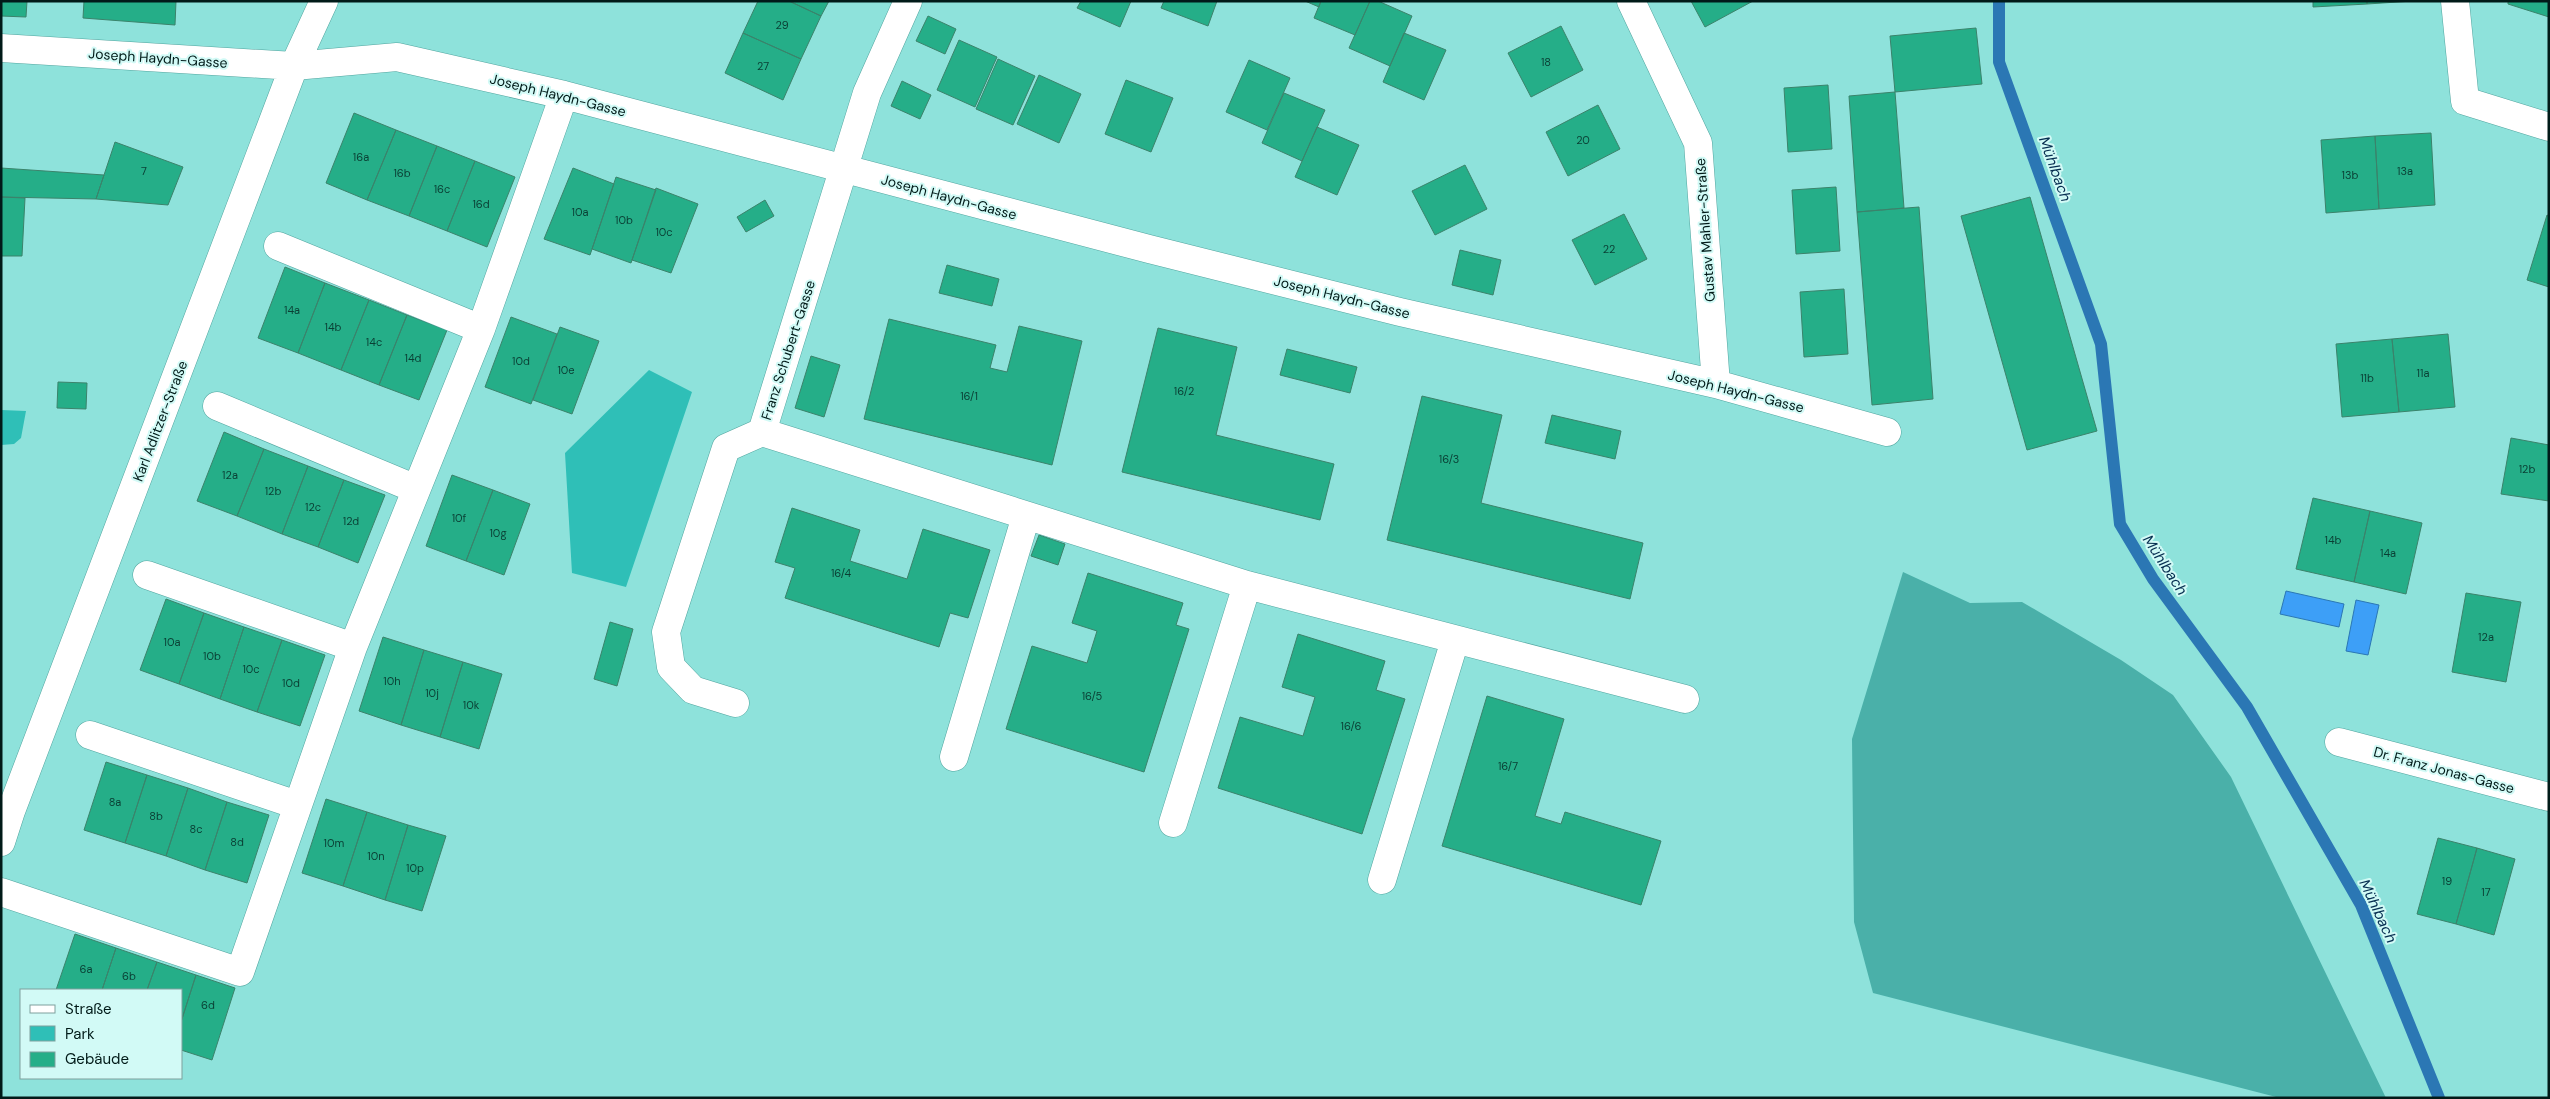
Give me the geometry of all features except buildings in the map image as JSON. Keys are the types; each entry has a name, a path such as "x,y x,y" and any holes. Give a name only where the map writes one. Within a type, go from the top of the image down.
{"street":[{"name":"Karl Adlitzer-Straße","path":"1,842 11,811 294,66 324,1"},
{"name":"Franz Schubert-Gasse","path":"734,703 693,690 671,668 666,632 726,448 762,432 867,93 908,1"},
{"name":"Gustav Mahler-Straße","path":"1631,1 1698,144 1716,384"},
{"path":"2455,1 2465,102 2549,127"},
{"name":"Joseph Haydn-Gasse","path":"1,48 294,66 396,57 564,95 1390,310 1716,384 1887,432"},
{"path":"1,892 240,972 353,647 481,329 564,95"},
{"path":"278,246 481,329"},
{"path":"217,406 416,489"},
{"path":"762,432 1247,585 1685,698"},
{"path":"954,757 1026,516"},
{"path":"147,575 353,647"},
{"path":"1173,823 1247,585"},
{"path":"1382,880 1455,640"},
{"path":"90,735 297,805"},
{"name":"Dr. Franz Jonas-Gasse","path":"2338,742 2549,797"}],"green space":[{"path":"649,370 692,392 626,587 572,573 565,453"},
{"path":"1,410 26,411 21,438 14,444 1,445"}],"shaded area":[{"path":"1903,572 1970,603 2022,602 2121,660 2173,695 2231,777 2386,1098 2280,1098 1873,993 1854,922 1852,739"},
{"path":"2286,591 2344,604 2339,627 2280,614"},
{"path":"2356,600 2379,605 2368,655 2346,651"}],"waterway":[{"name":"Mühlbach","path":"1999,1 1999,62 2101,344 2120,524 2153,579 2247,707 2361,905 2439,1098"}]}
